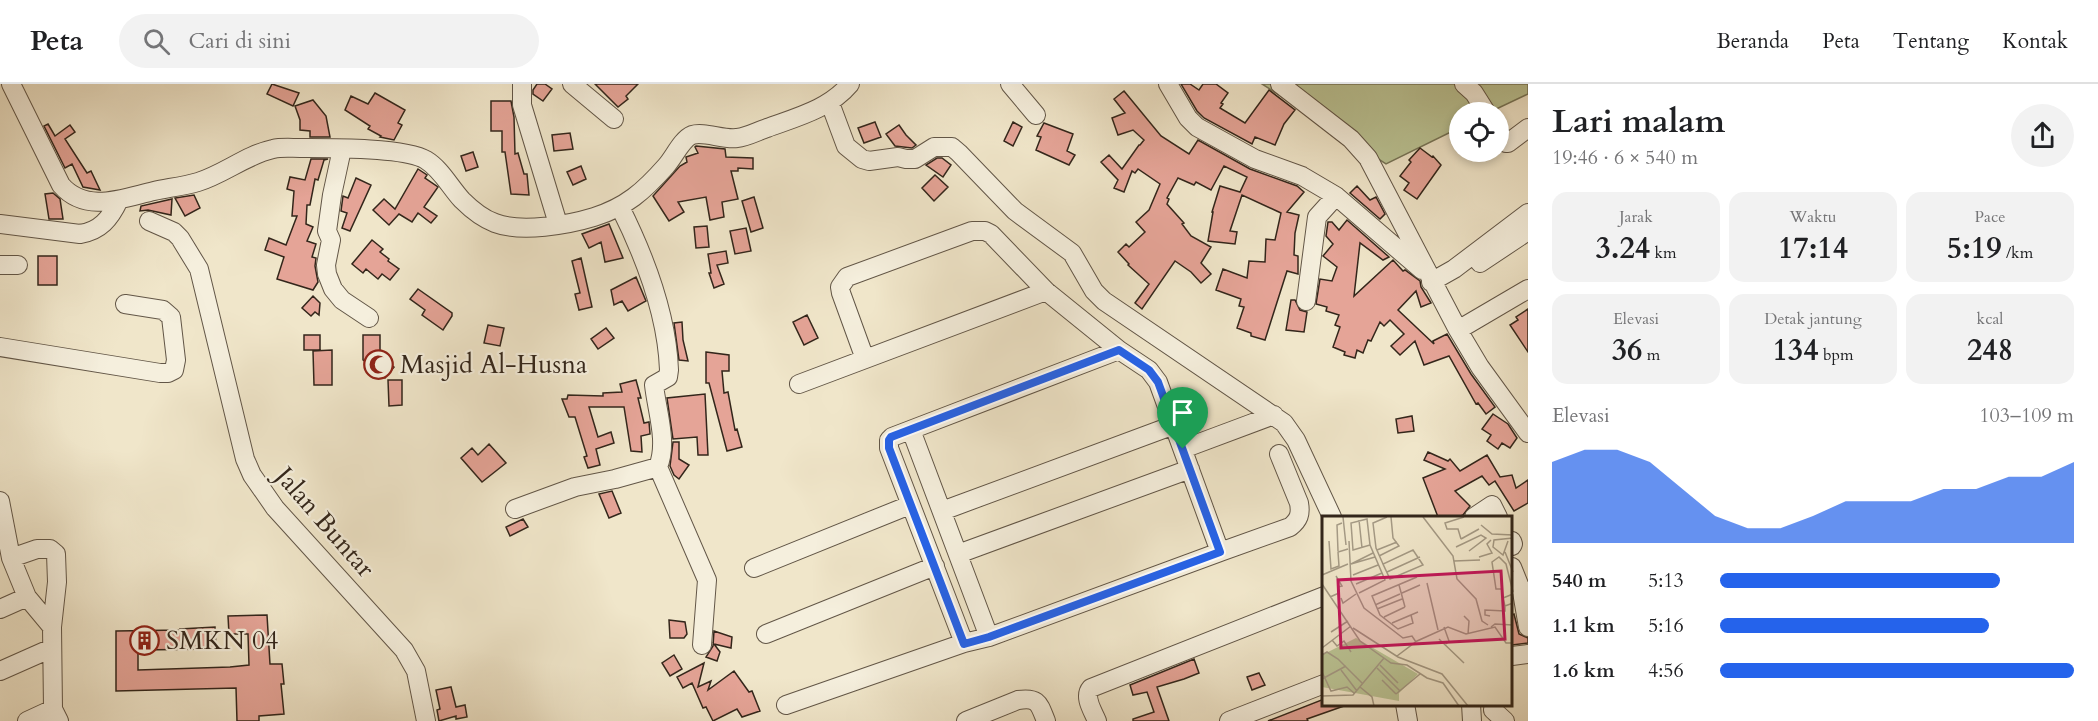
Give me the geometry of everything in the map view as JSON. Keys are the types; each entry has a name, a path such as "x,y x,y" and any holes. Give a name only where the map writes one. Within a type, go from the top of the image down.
{"street":[{"path":"11,84 61,185 66,191 82,200 108,202 199,182 273,149 393,152 425,159 436,168 463,201 494,223 506,227 523,228 593,218 620,207 632,201 647,187 686,139 692,135 740,138 830,103 850,84"},
{"path":"522,84 522,105 558,224"},
{"path":"572,84 614,119"},
{"path":"1010,84 1036,115"},
{"path":"1168,84 1188,118 1197,127 1255,159 1302,176 1336,196 1435,288"},
{"path":"1280,84 1351,139 1368,158 1458,330 1480,367 1528,433"},
{"path":"1464,84 1480,102"},
{"path":"830,103 846,146 862,159 869,161 898,157 910,159 934,147 952,147 1015,211 1071,254 1094,291 1104,301 1284,423 1296,440 1332,516"},
{"path":"1509,142 1528,128"},
{"path":"342,149 327,231 331,240 326,264 327,274 333,289 342,300 369,318"},
{"path":"1306,300 1317,217 1336,196"},
{"path":"0,224 80,234 92,232 101,227 125,199"},
{"path":"620,207 644,264 662,317 669,370 668,377 654,385 662,444 662,457 658,467 707,580 702,645"},
{"path":"1435,288 1454,269 1528,213"},
{"name":"Jalan Buntar","path":"149,222 174,232 180,237 199,269 245,459 252,475 275,508 404,650 416,671 426,721"},
{"path":"866,359 841,293 840,287 847,277 978,230 991,234 1046,291 1154,376 1220,552"},
{"path":"1435,288 1528,231"},
{"path":"0,265 18,265"},
{"path":"1458,330 1528,289"},
{"path":"799,384 1046,291"},
{"path":"0,347 160,373 174,370 176,360 171,317 164,310 125,304"},
{"path":"964,644 910,505 889,444 891,437 1119,350"},
{"path":"1183,449 1274,415"},
{"path":"942,511 1174,426"},
{"path":"911,430 989,637"},
{"path":"786,705 989,637 1290,527 1297,522 1299,503 1279,454"},
{"path":"515,508 575,487 658,467"},
{"path":"958,554 1190,469"},
{"path":"0,501 3,539 27,597 52,627"},
{"path":"754,568 910,505"},
{"path":"1476,516 1491,506 1497,516"},
{"path":"11,558 37,549 50,549 56,554 57,582 52,627 56,715 27,721"},
{"path":"766,634 935,566"},
{"path":"1513,569 1525,591 1528,627"},
{"path":"0,609 27,597"},
{"path":"1097,721 1088,697 1091,688 1322,597"},
{"path":"0,671 52,648"},
{"path":"1513,656 1528,654"},
{"path":"1229,721 1322,685"},
{"path":"966,721 1018,700 1027,699 1039,703 1046,721"},
{"path":"1405,706 1408,721"},
{"path":"1471,706 1472,721"},
{"path":"1494,706 1493,710 1505,721"}],"green space":[{"path":"1262,84 1528,84 1528,94 1509,103 1449,102 1449,133 1386,164"}],"building":[{"path":"272,84 299,93 293,106 267,94"},
{"path":"537,84 545,84 552,89 543,101 533,94"},
{"path":"595,84 638,84 626,96 628,99 618,107"},
{"path":"1181,84 1190,84 1199,90 1203,84 1216,84 1228,93 1220,108 1245,123 1269,90 1295,110 1284,124 1275,145 1255,137 1252,144 1204,118 1197,111"},
{"path":"1124,91 1161,136 1189,154 1198,140 1250,169 1297,186 1304,192 1287,212 1299,215 1294,255 1298,256 1298,274 1287,271 1265,340 1251,336 1251,333 1237,328 1244,307 1239,306 1241,299 1216,290 1223,269 1247,278 1249,261 1265,262 1266,239 1275,240 1281,213 1242,195 1230,231 1237,232 1235,244 1208,241 1212,212 1220,186 1240,192 1247,177 1224,166 1211,190 1196,182 1194,185 1178,178 1167,198 1169,199 1167,204 1184,223 1182,224 1191,236 1211,247 1201,263 1211,274 1201,283 1191,272 1175,261 1142,309 1135,303 1149,284 1128,265 1118,252 1126,244 1129,247 1145,232 1136,222 1149,210 1160,184 1138,169 1135,173 1132,171 1124,192 1114,188 1118,180 1101,162 1109,155 1122,169 1144,140 1133,130 1118,135 1112,118 1125,113 1114,99"},
{"path":"375,93 405,110 398,123 402,125 394,140 380,137 368,129 370,126 345,110 351,96 368,104"},
{"path":"313,100 326,116 330,137 310,137 310,131 300,130 300,120 295,106"},
{"path":"491,101 511,101 515,154 518,153 524,174 527,174 529,195 511,194 505,152 502,152 502,131 491,131"},
{"path":"875,122 881,137 864,143 858,128"},
{"path":"1013,122 1022,127 1013,146 1004,141"},
{"path":"1044,123 1073,134 1067,151 1075,155 1069,165 1036,150 1041,137 1037,136"},
{"path":"48,124 55,136 70,125 75,132 65,139 87,173 91,171 100,190 83,187 72,164 65,168 44,126"},
{"path":"899,125 916,145 912,148 895,146 886,134"},
{"path":"570,133 573,149 554,151 552,135"},
{"path":"696,146 725,149 726,157 753,158 753,169 738,168 738,171 731,171 738,199 722,202 724,217 710,220 706,197 678,202 684,212 669,221 653,196 680,166 687,162 686,157 698,153"},
{"path":"1420,148 1433,156 1441,165 1417,199 1404,190 1409,183 1400,176 1411,162 1409,160"},
{"path":"473,152 478,167 466,171 461,156"},
{"path":"937,158 942,158 951,165 943,177 926,165"},
{"path":"311,159 328,159 324,160 318,180 315,179 310,205 307,205 306,224 313,227 307,241 316,244 312,257 316,258 318,282 313,290 277,279 284,257 265,250 269,238 286,245 297,216 292,216 294,191 287,189 290,177 305,180"},
{"path":"581,166 586,179 573,185 567,172"},
{"path":"418,169 427,175 425,178 438,187 424,207 437,216 431,223 418,213 412,222 399,214 389,225 373,210 384,199 395,209"},
{"path":"935,175 948,187 934,201 922,188"},
{"path":"356,178 371,185 350,231 342,228 347,213 341,211 343,196 348,198"},
{"path":"1357,186 1370,200 1376,197 1385,214 1380,219 1350,193"},
{"path":"53,193 60,199 63,219 49,219 45,194"},
{"path":"194,195 200,208 185,216 175,198"},
{"path":"754,197 763,228 751,232 742,201"},
{"path":"172,199 171,215 148,210 140,211 141,206"},
{"path":"1347,220 1389,257 1383,260 1360,243 1354,296 1393,260 1403,271 1405,270 1420,281 1431,303 1421,307 1416,291 1398,310 1434,344 1433,341 1447,334 1471,374 1495,407 1486,414 1478,403 1476,404 1449,356 1424,365 1415,341 1400,355 1391,346 1404,334 1390,320 1384,326 1380,322 1371,341 1368,340 1363,353 1357,350 1355,358 1344,355 1345,352 1333,347 1340,327 1335,325 1339,315 1326,311 1327,307 1316,304 1320,279 1332,281 1337,267 1323,256 1333,244 1326,236 1328,222 1332,222 1339,230"},
{"path":"609,224 623,258 605,262 601,242 589,248 582,234"},
{"path":"707,226 709,247 696,248 694,227"},
{"path":"746,228 751,251 735,254 730,231"},
{"path":"372,240 383,249 380,252 389,259 388,261 399,269 390,280 382,274 378,279 366,269 363,273 352,264"},
{"path":"726,251 728,263 717,265 724,284 714,288 709,273 711,273 708,254"},
{"path":"38,256 57,256 57,285 38,285"},
{"path":"581,258 592,307 579,310 575,294 580,293 572,261"},
{"path":"636,277 646,301 628,311 622,301 614,305 611,290"},
{"path":"418,289 452,313 443,330 422,315 425,310 410,299"},
{"path":"313,296 320,303 319,315 315,312 311,316 302,308"},
{"path":"1291,300 1295,300 1300,310 1307,312 1304,332 1286,330"},
{"path":"1528,309 1528,352 1510,325 1518,320 1516,317"},
{"path":"807,315 818,338 804,345 793,322"},
{"path":"682,322 688,361 679,360 674,323"},
{"path":"488,325 504,328 500,346 484,343"},
{"path":"606,328 614,338 598,349 591,339"},
{"path":"304,335 320,335 320,350 304,350"},
{"path":"363,335 380,335 380,356 394,367 385,378 363,360"},
{"path":"332,350 332,385 314,385 313,351"},
{"path":"706,352 729,355 729,371 722,371 724,393 728,392 735,430 737,429 742,447 727,451 709,383 706,383"},
{"path":"388,380 402,380 402,405 389,406"},
{"path":"636,380 644,423 649,422 650,434 641,436 642,452 631,451 624,407 589,407 598,437 611,432 614,443 596,449 600,465 588,468 584,457 587,456 575,417 569,417 562,399 567,399 568,395 603,396 603,393 622,392 620,384"},
{"path":"705,394 708,455 698,455 697,437 673,439 667,398"},
{"path":"1493,414 1508,424 1517,438 1510,448 1502,443 1498,449 1487,441 1491,435 1482,429"},
{"path":"1412,416 1414,431 1398,433 1396,419"},
{"path":"673,442 679,442 679,459 689,465 679,479 674,475 670,466"},
{"path":"489,444 506,463 482,482 461,458 472,448 478,455"},
{"path":"1428,452 1448,461 1450,459 1460,471 1487,455 1500,477 1512,475 1516,488 1528,480 1528,503 1514,511 1495,481 1489,485 1482,476 1455,491 1470,506 1463,515 1438,516 1423,478 1445,469 1424,460"},
{"path":"612,491 621,513 609,518 599,494"},
{"path":"523,519 528,527 510,536 506,527"},
{"path":"1513,614 1519,634 1528,638 1528,643 1513,645"},
{"path":"267,615 270,664 282,664 284,714 259,716 259,721 237,721 236,688 116,691 116,631 215,627 216,649 138,650 138,670 249,665 248,634 229,634 228,616"},
{"path":"669,620 685,622 687,634 684,638 670,638"},
{"path":"714,631 732,637 731,648 714,644 720,652 717,661 706,657 713,646"},
{"path":"674,655 682,669 670,676 662,663"},
{"path":"1194,659 1199,673 1157,687 1169,721 1133,721 1133,719 1154,712 1147,692 1133,695 1130,685"},
{"path":"704,663 698,687 711,681 708,690 734,671 749,692 752,691 760,711 742,717 737,709 713,721 706,707 703,708 692,683 683,688 677,677"},
{"path":"1259,673 1265,685 1252,690 1247,677"},
{"path":"451,687 456,707 465,705 467,717 456,719 456,716 439,721 437,710 440,709 436,690"},
{"path":"1322,700 1322,706 1344,706 1307,719 1308,721 1268,721"}],"place":[{"name":"Masjid Al-Husna","path":"379,364"},
{"name":"SMKN 04","path":"145,640"}],"route":[{"path":"1119,350 1149,370 1158,382 1183,449 1220,552 989,637 964,644 889,448 889,440 891,437 1119,350"}]}
